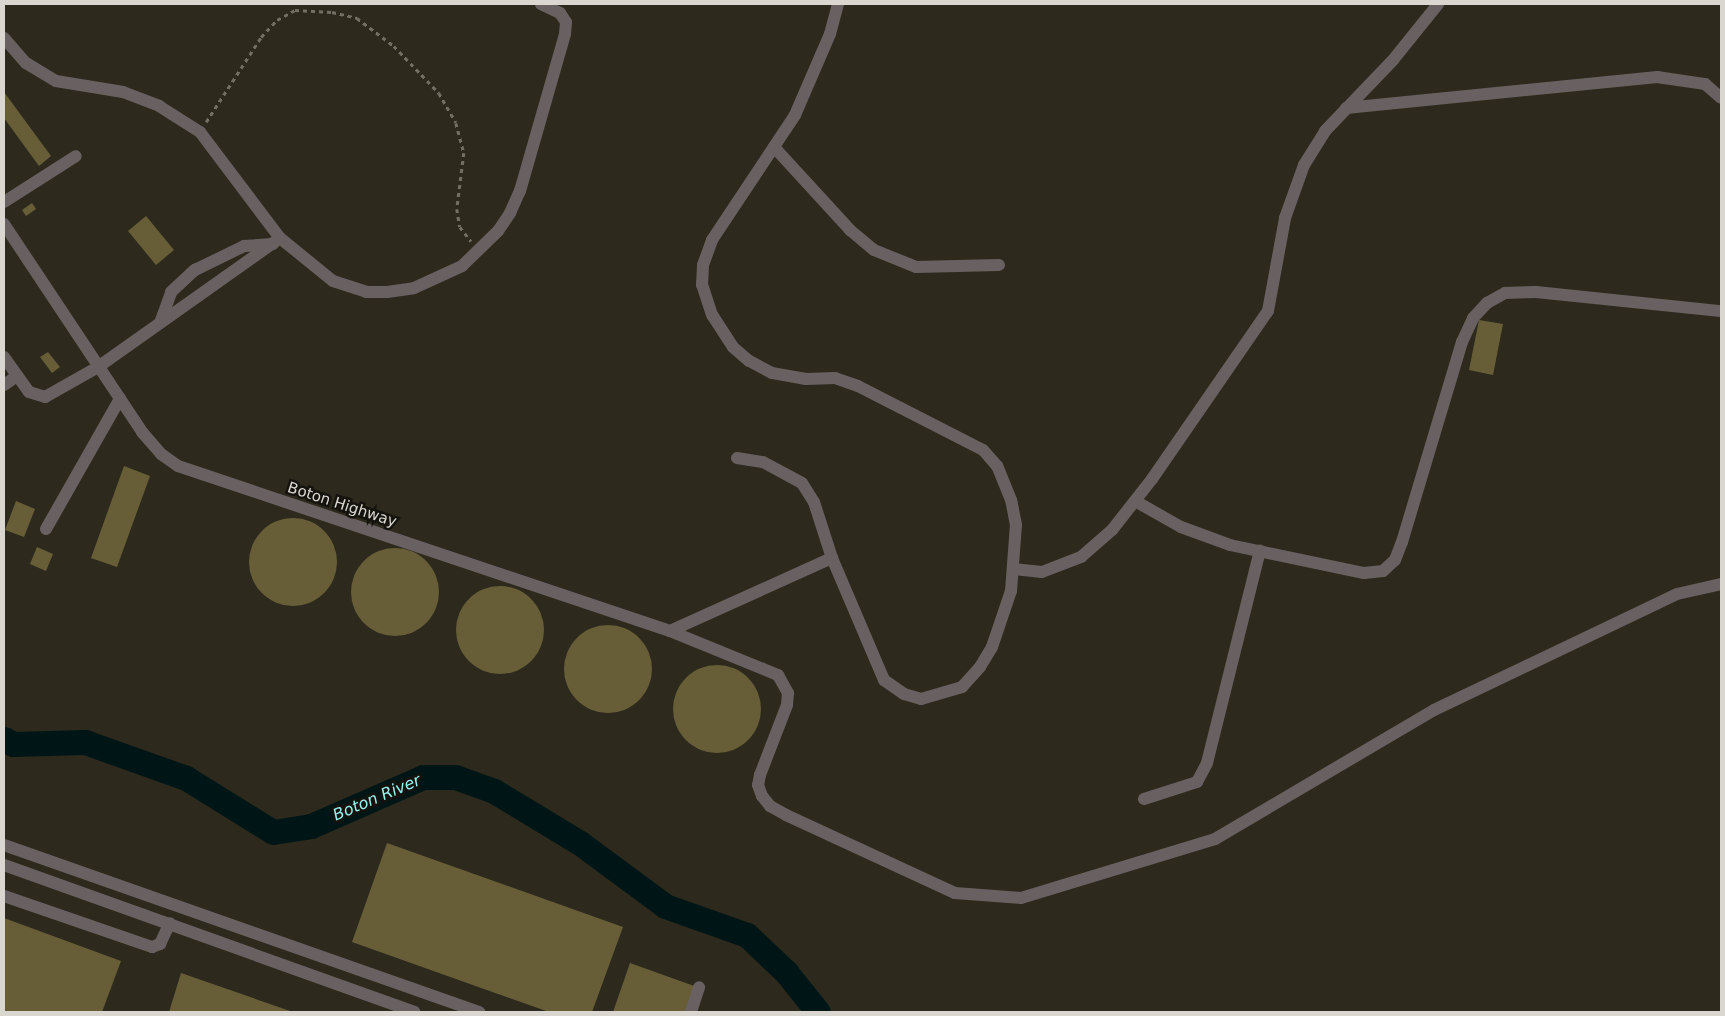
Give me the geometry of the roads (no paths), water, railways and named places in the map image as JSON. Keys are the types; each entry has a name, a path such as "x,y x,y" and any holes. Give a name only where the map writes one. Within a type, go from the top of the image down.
{"street":[{"path":"4,38 26,63 56,81 123,92 159,106 200,132 276,241 332,281 366,292 414,288 436,279 462,266 478,248 498,231 516,201 565,34 566,22 560,13 541,4"},
{"path":"737,458 763,462 802,483 814,502 832,558 884,680 904,694 921,700 962,687 980,667 992,646 1011,591 1016,525 1011,500 997,466 983,450 858,386 835,378 806,379 772,373 733,347 712,315 702,285 703,265 712,240 795,115 830,34 838,4"},
{"path":"1014,569 1042,572 1082,557 1112,530 1135,501 1268,311 1285,218 1304,165 1325,131 1393,60 1438,4"},
{"path":"1346,108 1657,77 1705,84 1721,98"},
{"path":"774,147 850,230 874,250 916,267 999,265"},
{"path":"4,202 76,156"},
{"name":"Boton Highway","path":"5,229 120,399 161,454 178,466 670,631 778,675 788,693 787,705 758,785 770,806 955,893 1021,898 1215,839 1434,710 1677,594 1721,584"},
{"path":"4,357 29,392 45,397 98,367 276,241"},
{"path":"160,324 171,292 195,270 244,246 276,241"},
{"path":"1135,501 1181,527 1230,545 1364,573 1383,572 1394,560 1462,342 1473,318 1487,303 1505,293 1536,292 1721,311"},
{"path":"4,385 17,376"},
{"path":"46,529 120,399"},
{"path":"1144,799 1197,782 1207,763 1260,551"},
{"path":"670,631 832,558"},
{"path":"4,845 479,1012"},
{"path":"4,865 170,922 414,1012"},
{"path":"4,896 152,947 160,944 170,922"},
{"path":"691,1012 699,987"}],"waterway":[{"name":"Boton River","path":"4,739 13,744 85,742 186,778 273,832 311,826 423,777 455,777 494,791 580,843 665,906 747,935 786,972 818,1012"}]}
